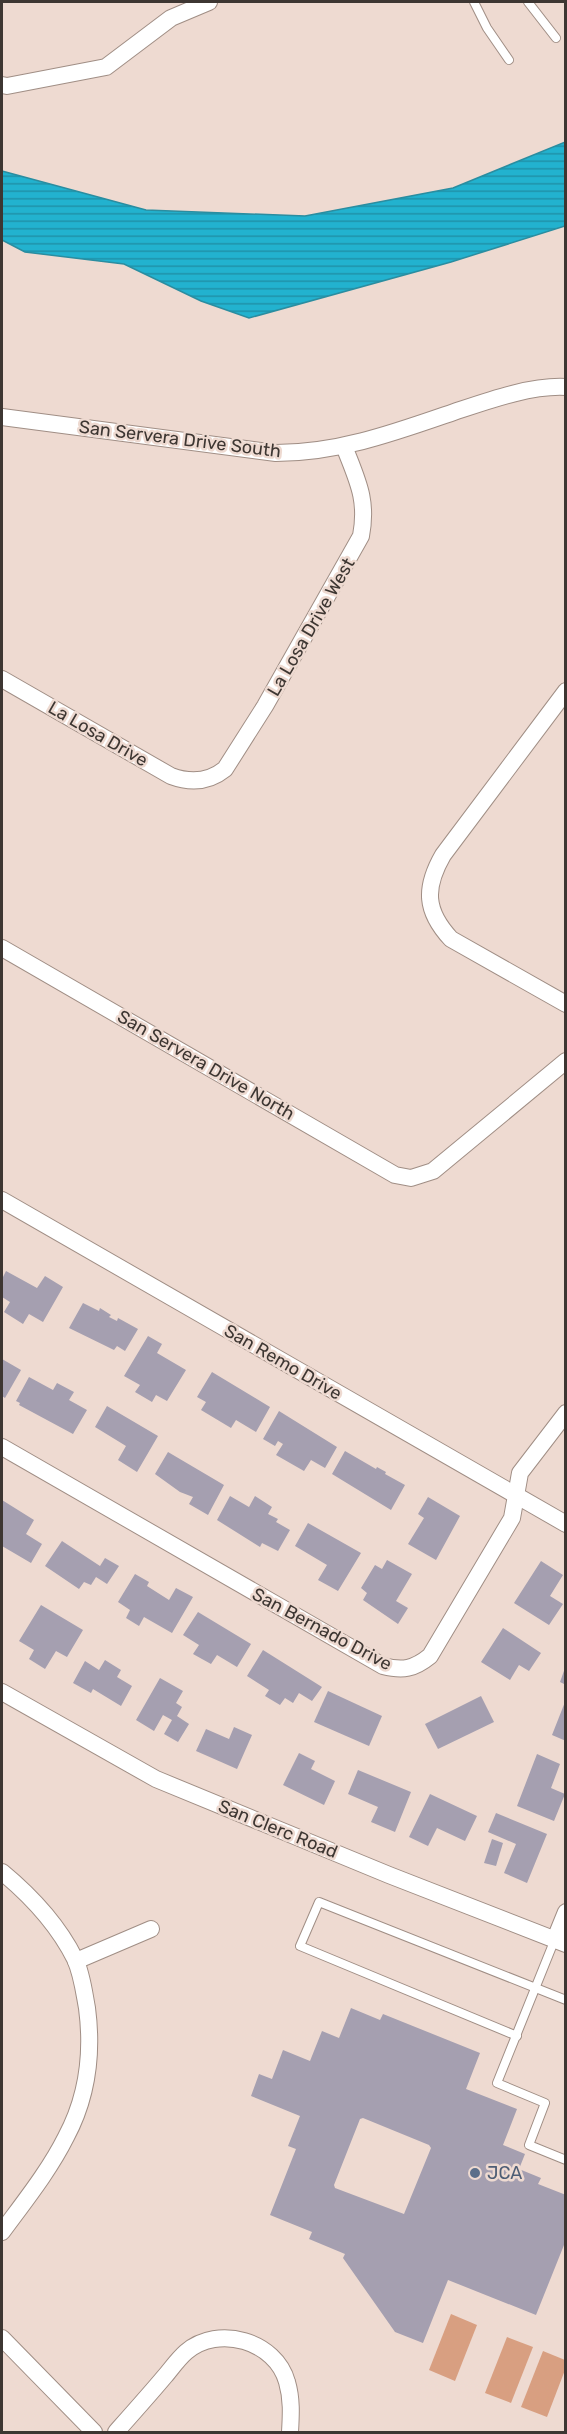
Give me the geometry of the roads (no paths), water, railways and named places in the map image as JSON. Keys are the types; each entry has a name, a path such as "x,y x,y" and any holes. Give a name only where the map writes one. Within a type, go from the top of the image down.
{"street":[{"path":"2,85 7,86 106,67 171,18 209,2"},
{"name":"San Servera Drive South","path":"2,417 276,453 320,451 382,437 480,403 518,393 566,387"},
{"name":"La Losa Drive West","path":"196,781 218,775 225,769 265,706 357,546 365,516 363,497 344,446"},
{"name":"La Losa Drive","path":"2,679 171,777 196,781"},
{"path":"566,691 459,831 435,868 431,878 429,900 439,926 451,939 566,1004"},
{"name":"San Servera Drive North","path":"2,948 395,1175 411,1178 433,1171 566,1061"},
{"name":"San Remo Drive","path":"2,1200 566,1524"},
{"name":"San Bernado Drive","path":"2,1447 383,1666 400,1670 417,1667 430,1656 512,1518 520,1473 566,1413"},
{"name":"San Clerc Road","path":"2,1692 156,1779 389,1875 560,1941"},
{"path":"2,1872 51,1921 76,1961 85,1994 90,2035 85,2091 66,2137 2,2232"},
{"path":"560,1941 566,1912"},
{"path":"76,1961 151,1929"},
{"path":"2,2338 94,2433"},
{"path":"116,2433 186,2351 210,2339 236,2338 257,2346 276,2360 287,2380 291,2405 290,2433"}],"lane":[{"path":"474,2 509,60"},
{"path":"528,2 556,38"},
{"path":"517,2036 300,1946 319,1902 566,2000"},
{"path":"560,1941 536,1988 497,2083 545,2103 529,2145 566,2160"}],"water":[{"path":"565,142 565,226 451,262 249,318 201,301 124,264 25,252 2,240 2,171 146,210 305,216 453,188"}],"place":[{"name":"JCA","path":"475,2173"}]}
